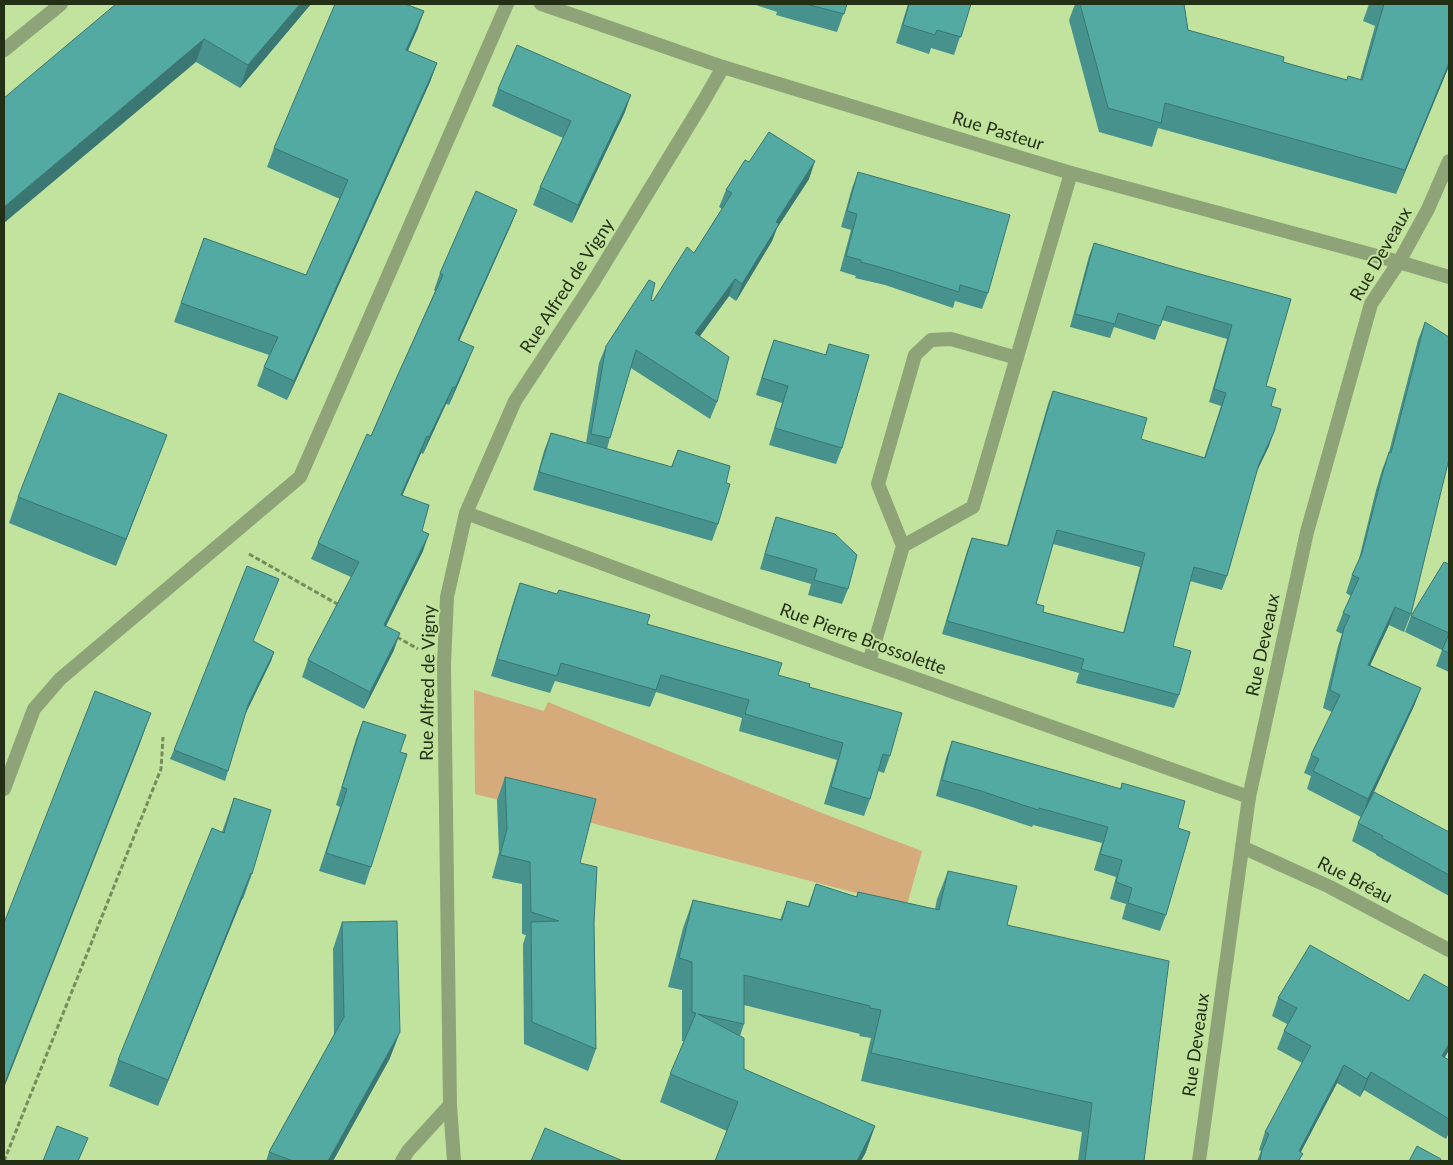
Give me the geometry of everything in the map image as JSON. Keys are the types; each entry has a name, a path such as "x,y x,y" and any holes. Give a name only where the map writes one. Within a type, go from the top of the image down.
{"street":[{"path":"4,50 61,4"},
{"path":"4,789 34,709 60,680 300,477 507,4"},
{"name":"Rue Pasteur","path":"541,4 723,68 1071,173 1399,262 1449,278"},
{"name":"Rue Alfred de Vigny","path":"454,1161 450,1105 444,664 447,597 466,513 515,401 592,284 723,68"},
{"name":"Rue Deveaux","path":"1199,1161 1249,797 1307,532 1371,304 1399,262 1428,210 1449,161"},
{"path":"903,546 973,507 1071,173"},
{"path":"868,662 903,546 878,484 916,355 931,340 951,339 1017,358"},
{"name":"Rue Pierre Brossolette","path":"466,513 868,662 1249,797"},
{"name":"Rue Bréau","path":"1242,847 1330,887 1449,950"},
{"path":"402,1161 408,1151 450,1105"}],"path":[{"path":"225,541 343,607"},
{"path":"394,636 444,664"},
{"path":"4,1161 161,769 162,737"}],"shaded area":[{"path":"474,690 544,711 548,702 822,813 922,851 907,905 475,794"}],"building":[{"path":"116,4 300,4 248,65 204,39 4,207 4,98"},
{"path":"335,4 405,4 424,11 406,50 437,63 294,381 264,367 278,337 181,303 204,238 306,275 348,180 274,148"},
{"path":"806,4 847,4 844,14"},
{"path":"909,4 971,4 961,37 937,30 935,35 903,25"},
{"path":"1080,4 1184,4 1188,30 1284,57 1283,62 1347,80 1348,76 1362,80 1384,4 1449,4 1449,63 1405,170 1165,103 1161,123 1108,108"},
{"path":"517,45 631,95 578,205 540,187 571,121 498,89"},
{"path":"769,132 815,161 776,222 779,224 742,284 735,279 695,333 729,357 717,402 636,350 610,438 591,434 606,346 649,280 655,283 651,300 653,301 687,247 694,253 732,193 726,190 745,160 749,162"},
{"path":"858,172 1010,215 988,293 960,285 959,292 846,256 857,214 847,211"},
{"path":"476,191 517,210 458,340 474,347 455,388 453,387 429,437 427,436 401,495 429,505 422,531 429,534 384,625 400,633 370,692 308,660 359,562 318,543 367,434 371,436 443,275 440,273"},
{"path":"1094,243 1291,299 1266,386 1276,389 1271,406 1281,409 1274,432 1259,464 1227,576 1194,567 1173,646 1191,651 1179,695 1081,669 1084,659 947,621 972,538 1008,546 1053,391 1147,418 1141,439 1205,458 1226,393 1214,389 1232,325 1167,306 1160,326 1118,313 1115,324 1075,314","holes":["1057,530 1145,553 1124,633 1043,612 1044,606 1036,604"]},
{"path":"1425,322 1449,337 1449,459 1411,614 1395,607 1368,665 1421,688 1368,799 1313,771 1319,759 1311,755 1340,695 1330,690 1344,628 1350,616 1343,613 1359,578 1352,575 1362,553 1383,472 1389,452 1391,453"},
{"path":"774,340 826,355 829,344 869,355 842,448 775,428 788,386 762,378"},
{"path":"59,393 167,435 126,539 18,497"},
{"path":"551,433 672,467 678,450 730,466 726,483 730,484 718,524 539,472"},
{"path":"776,517 835,534 857,555 848,589 814,580 817,569 765,554"},
{"path":"1444,562 1449,564 1449,633 1411,616"},
{"path":"247,566 279,579 253,641 274,652 248,705 228,771 174,750"},
{"path":"520,583 557,594 559,590 650,615 647,624 782,663 778,675 810,684 809,687 902,713 890,756 883,754 870,799 831,787 843,743 745,714 749,700 661,675 656,690 561,663 557,676 497,659"},
{"path":"1449,634 1449,653 1442,650"},
{"path":"95,691 151,713 4,1085 4,923"},
{"path":"363,721 406,735 400,752 407,754 371,867 326,853 347,789 342,787"},
{"path":"952,741 1121,789 1122,783 1185,801 1178,828 1190,832 1166,915 1128,903 1132,888 1116,882 1122,860 1100,854 1108,827 1039,808 1038,810 942,780"},
{"path":"505,777 596,799 580,863 597,867 594,923 596,1049 532,1022 531,922 559,921 531,912 530,862 500,855 507,829"},
{"path":"1374,792 1449,832 1449,875 1358,823"},
{"path":"234,798 271,810 252,874 168,1080 118,1060 212,828 224,833"},
{"path":"948,871 1017,886 1007,925 1169,961 1144,1161 1085,1161 1092,1103 871,1053 881,1010 744,975 744,1024 698,1014 744,1038 744,1069 875,1126 857,1161 715,1161 738,1102 670,1074 696,1013 692,1012 692,962 679,958 693,900 782,920 787,901 809,907 816,884 857,897 858,892 939,910"},
{"path":"397,921 400,1032 328,1161 293,1161 269,1152 344,1017 342,922"},
{"path":"1310,945 1409,1001 1424,974 1449,988 1449,1044 1442,1056 1449,1060 1449,1119 1371,1072 1367,1079 1344,1065 1299,1151 1303,1154 1298,1161 1260,1161 1262,1150 1269,1134 1265,1132 1311,1046 1284,1031 1297,1008 1278,998"},
{"path":"57,1126 88,1138 78,1161 43,1161"},
{"path":"545,1128 623,1161 531,1161"},
{"path":"1417,1146 1441,1159 1440,1161 1409,1161"}]}
